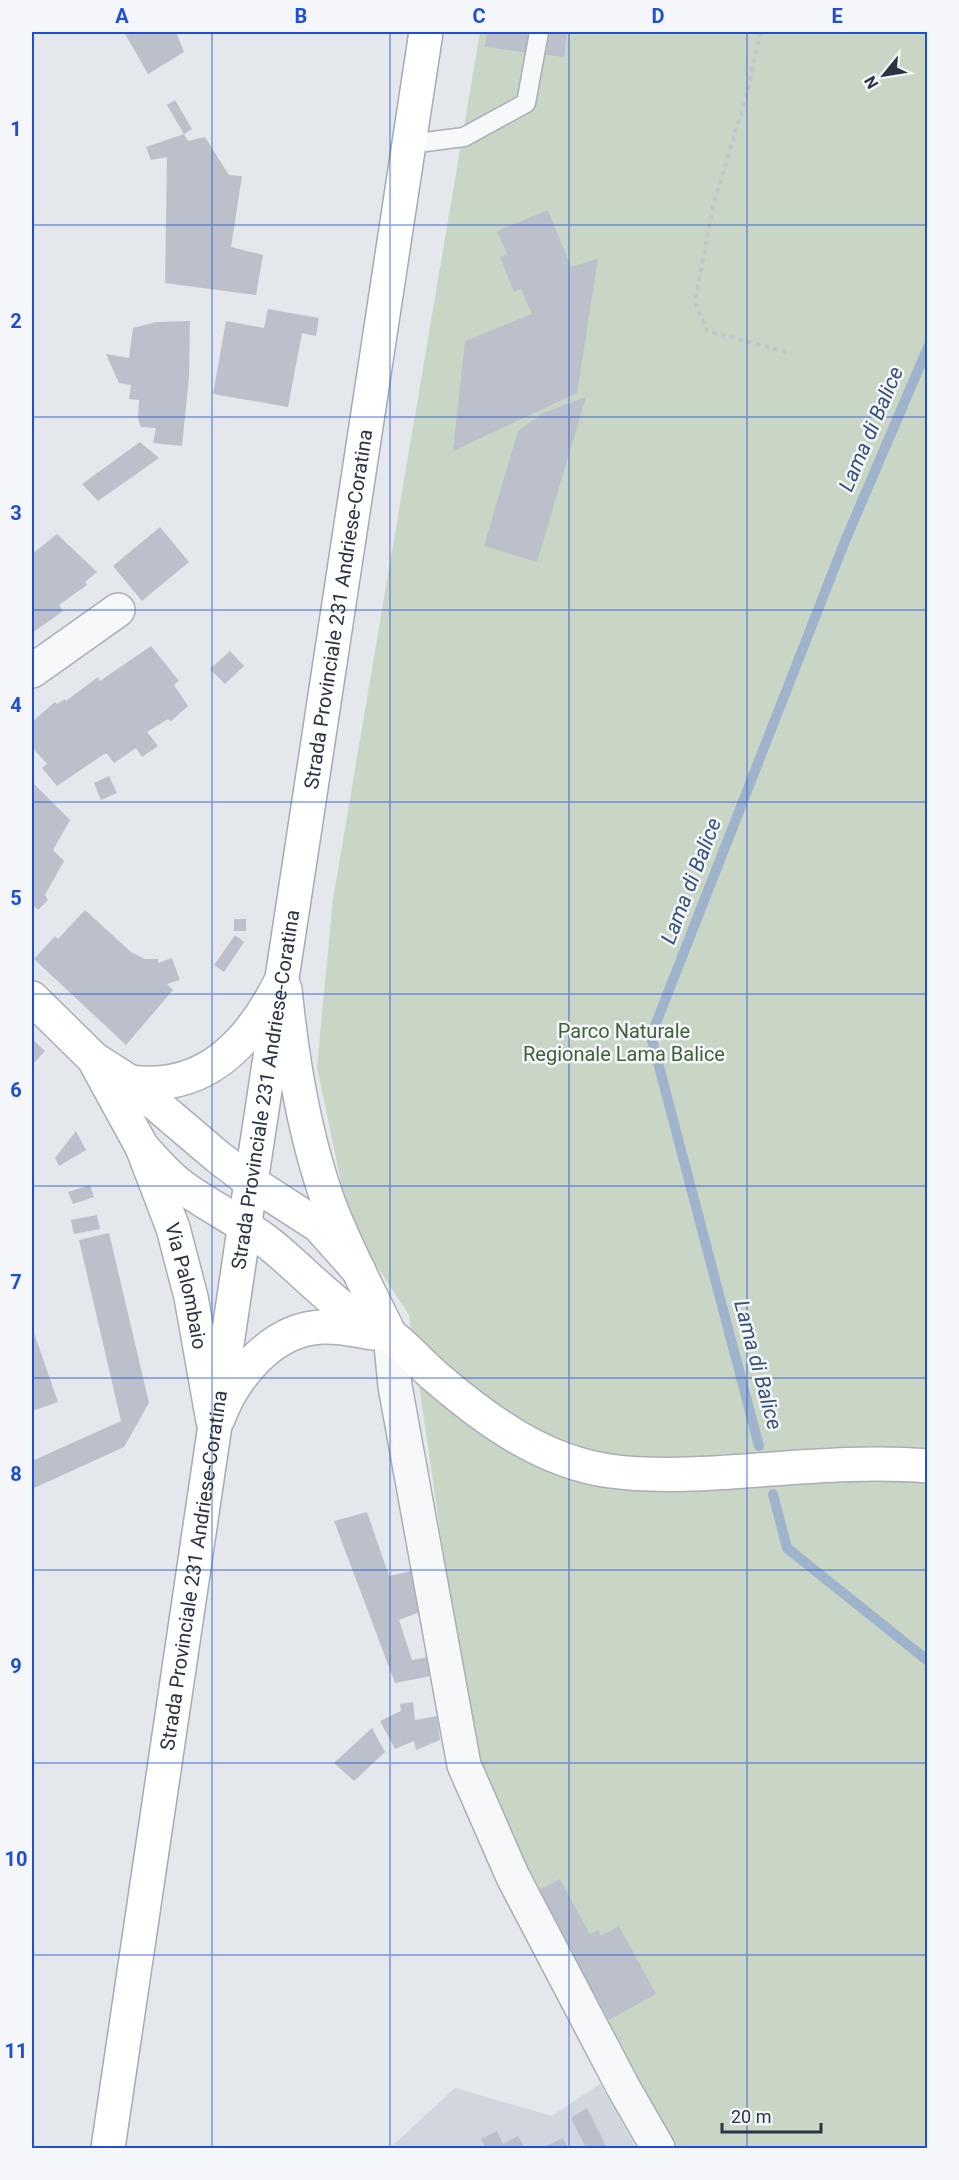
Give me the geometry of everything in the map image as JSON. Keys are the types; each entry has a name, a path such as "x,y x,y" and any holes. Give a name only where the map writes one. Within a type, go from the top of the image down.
{"main road":[{"name":"Strada Provinciale 231 Andriese-Coratina","path":"108,2148 251,1182 426,32"},
{"name":"Via Palombaio","path":"130,1082 151,1085 174,1082 202,1072 219,1062 253,1027 284,977"},
{"path":"284,977 295,1060 312,1145 332,1211 390,1335 438,1379 512,1435 557,1456 594,1468 637,1474 667,1475 892,1464 927,1466"},
{"name":"Via Palombaio","path":"32,998 94,1059 130,1082 251,1182 319,1226 359,1271"},
{"name":"Via Palombaio","path":"94,1059 142,1146 181,1254 215,1430"},
{"name":"Via Palombaio","path":"142,1146 184,1188 269,1243 349,1312 390,1335"},
{"path":"215,1430 222,1409 237,1381 258,1358 283,1340 304,1330 320,1327 390,1335"}],"street":[{"path":"32,671 118,610"},
{"path":"390,1335 395,1386 464,1764 513,1877 623,2087 658,2148"}],"lane":[{"path":"410,144 464,137 526,103 539,32"}],"path":[{"path":"760,32 748,90 713,206 696,302 707,331 791,353"}],"shaded area":[{"path":"600,2084 636,2148 390,2148 455,2088 552,2116"}],"green space":[{"name":"Parco Naturale Regionale Lama Balice","path":"480,32 927,32 927,2148 668,2148 478,1794 409,1315 350,1225 317,1067 333,899"}],"building":[{"path":"124,32 176,32 184,52 148,74"},
{"path":"487,32 567,32 564,57 485,47"},
{"path":"175,100 192,129 184,134 167,105"},
{"path":"184,134 188,141 205,137 229,175 242,176 231,247 263,255 256,295 165,283 167,157 151,160 146,147"},
{"path":"548,210 571,267 598,259 577,393 453,451 465,341 532,314 521,289 514,292 500,257 507,254 497,231"},
{"path":"268,309 319,318 316,336 302,333 288,407 213,394 226,321 264,328"},
{"path":"190,321 189,377 182,446 153,443 156,428 141,427 138,419 139,400 129,399 131,385 119,383 106,354 129,358 133,328 156,322"},
{"path":"586,397 537,562 484,546 518,431 543,413"},
{"path":"140,442 159,458 98,501 82,484"},
{"path":"160,527 189,562 142,601 113,566"},
{"path":"57,534 97,572 85,582 87,585 59,605 63,611 32,633 32,554"},
{"path":"151,646 179,681 174,685 188,706 171,721 168,719 147,732 158,746 142,757 136,748 114,763 107,754 104,754 57,786 42,768 47,764 32,747 32,722 55,702 57,704 65,699 66,701 98,677 100,681"},
{"path":"230,651 244,666 225,684 210,669"},
{"path":"109,776 117,793 101,800 94,783"},
{"path":"32,782 70,820 53,850 64,861 45,895 48,900 38,910 34,906 32,909"},
{"path":"85,910 131,952 145,959 158,959 158,963 172,958 180,980 167,984 173,990 126,1045 34,959 55,936 58,939"},
{"path":"234,919 246,919 246,931 234,931"},
{"path":"235,935 244,942 224,972 214,965"},
{"path":"32,1039 45,1051 32,1065"},
{"path":"76,1131 86,1150 59,1166 55,1158"},
{"path":"90,1185 94,1197 73,1204 68,1192"},
{"path":"97,1215 100,1229 74,1234 71,1220"},
{"path":"109,1233 149,1403 124,1447 32,1489 32,1461 121,1421 79,1240"},
{"path":"32,1327 58,1402 32,1411"},
{"path":"367,1512 389,1576 412,1571 422,1611 399,1620 412,1660 428,1657 431,1676 395,1683 334,1521"},
{"path":"413,1702 415,1720 437,1716 440,1740 416,1750 414,1741 395,1749 380,1721 401,1711 400,1704"},
{"path":"372,1728 385,1752 354,1781 334,1763"},
{"path":"560,1879 590,1934 598,1930 601,1936 619,1926 656,1994 609,2020 537,1891"},
{"path":"587,2108 607,2148 586,2148 571,2118"},
{"path":"497,2131 503,2144 518,2136 525,2148 486,2148 481,2139"},
{"path":"563,2138 568,2148 548,2148 546,2146"}],"waterway":[{"name":"Lama di Balice","path":"759,1446 651,1036 845,541 928,347"},
{"name":"Lama di Balice","path":"773,1494 787,1548 928,1661"}]}
